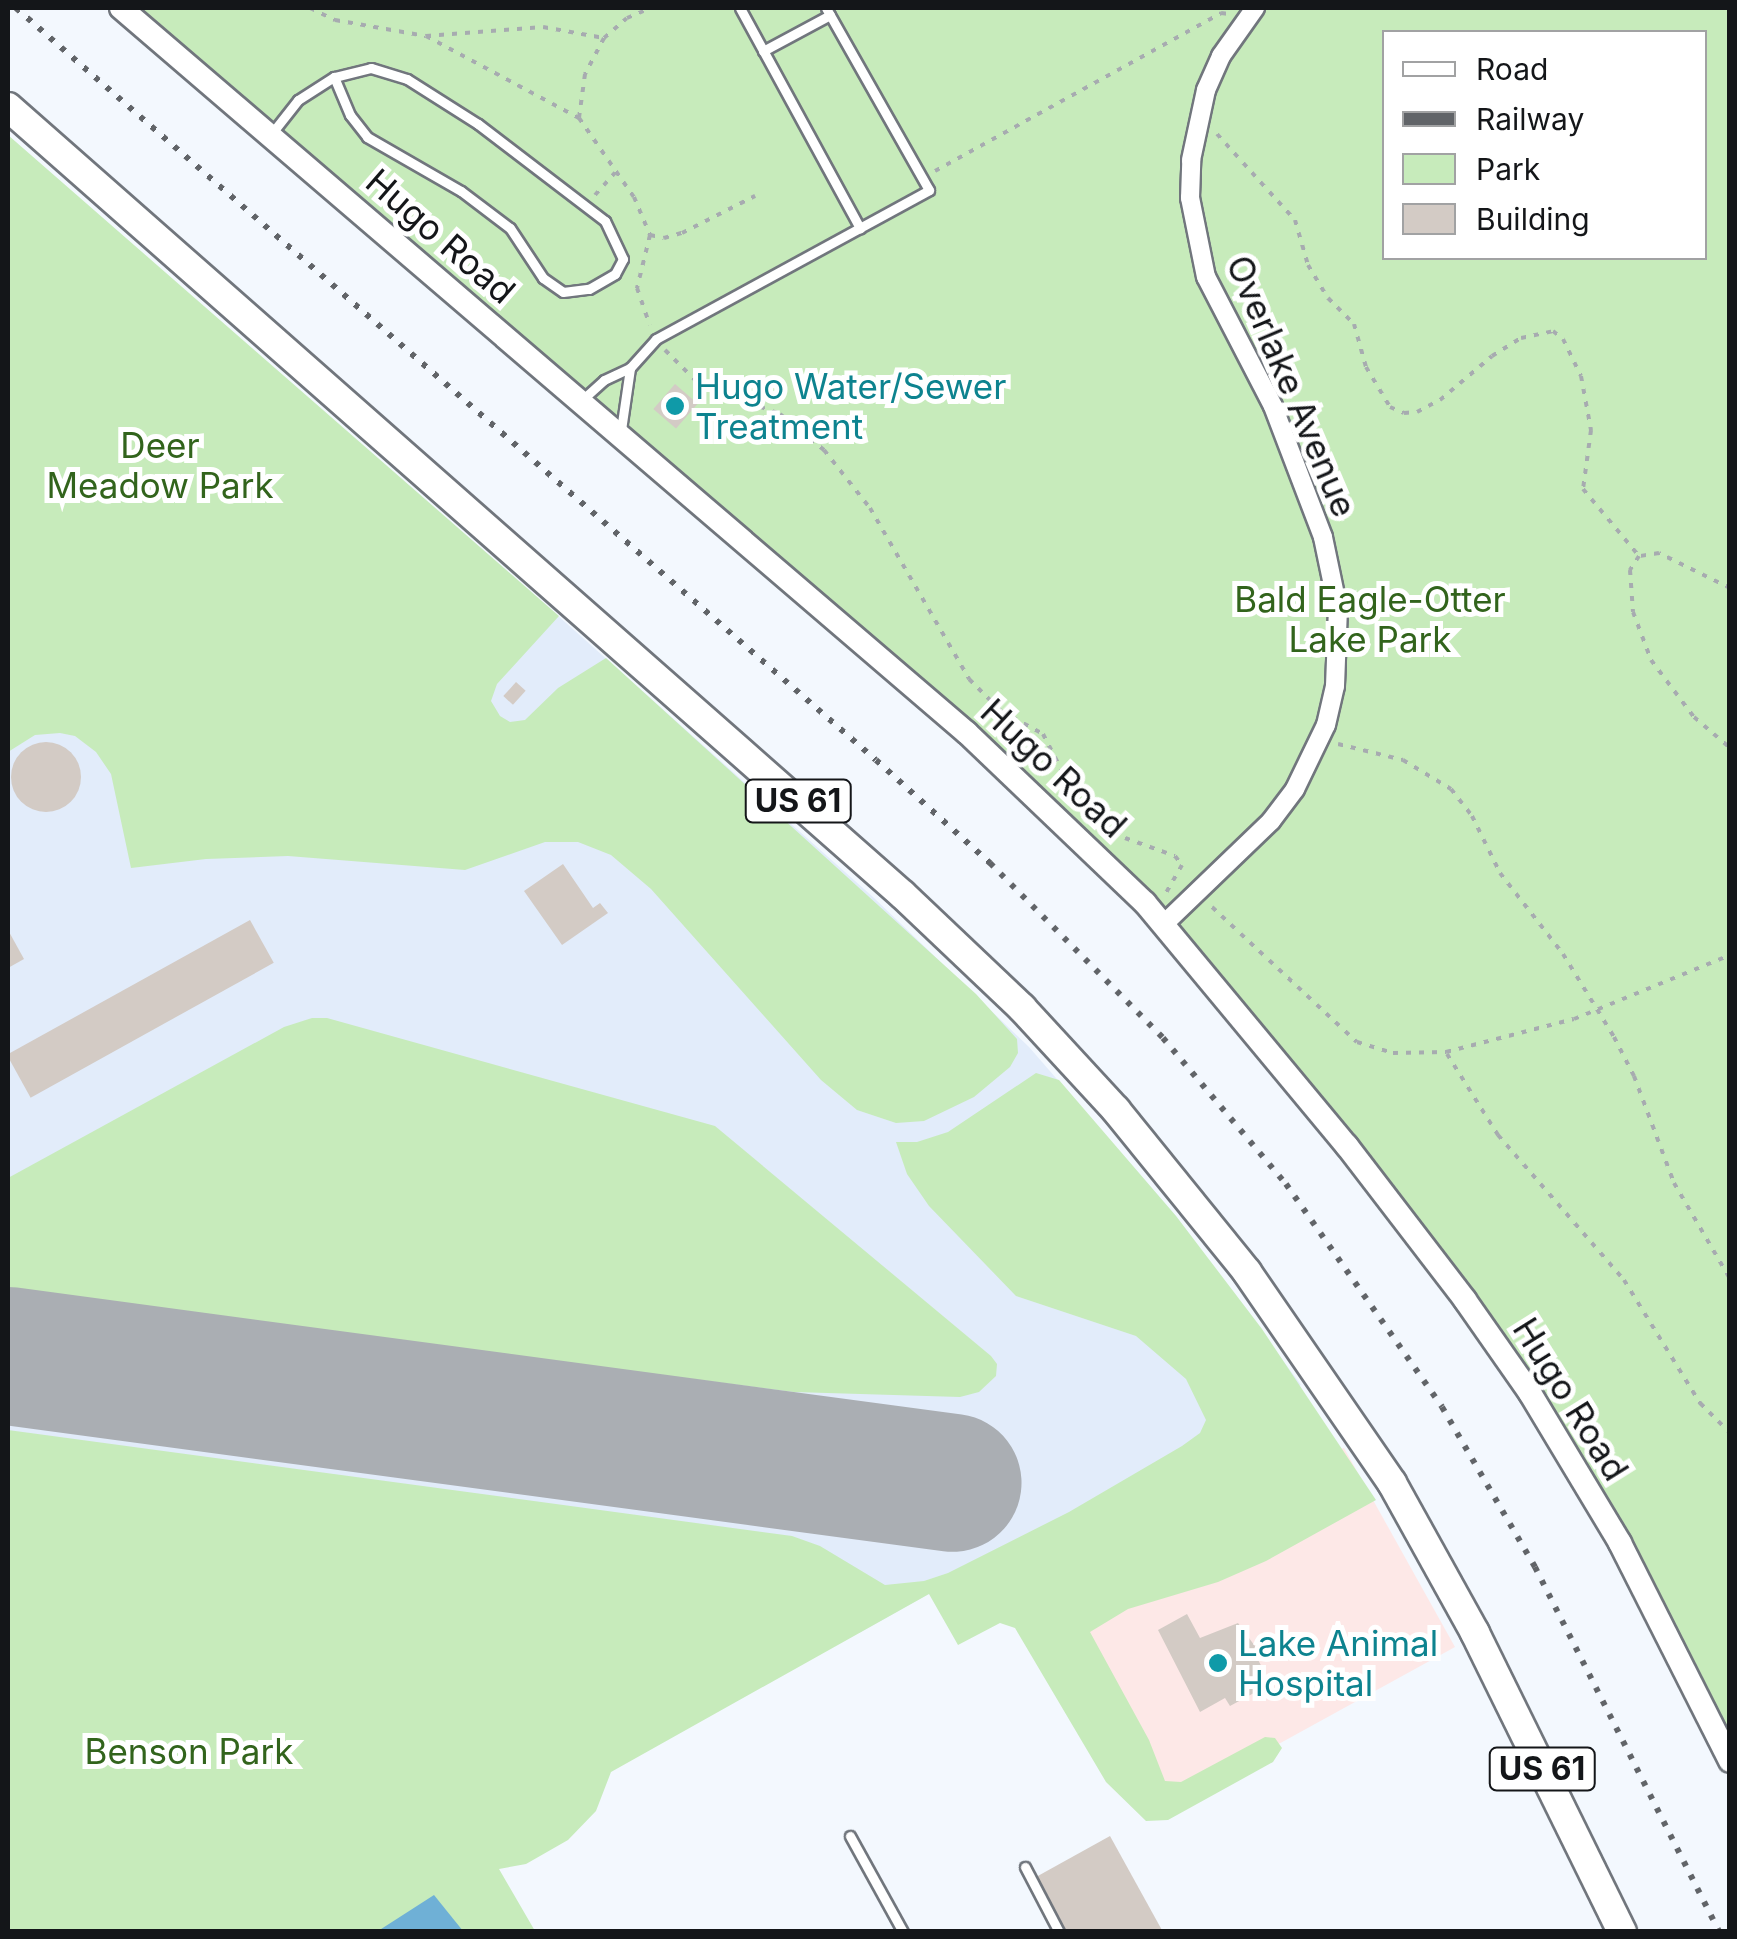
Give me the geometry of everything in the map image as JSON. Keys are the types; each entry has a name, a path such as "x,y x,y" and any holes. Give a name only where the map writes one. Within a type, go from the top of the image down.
{"main road":[{"name":"US 61","path":"8,107 870,864 1002,989 1101,1093 1247,1272 1392,1483 1468,1621 1619,1931"}],"street":[{"name":"Hugo Road","path":"122,8 1006,768 1164,924 1347,1146 1465,1300 1530,1393 1620,1543 1730,1761"},
{"name":"Overlake Avenue","path":"1164,924 1271,820 1295,788 1320,739 1335,686 1338,648 1332,570 1305,481 1274,406 1206,277 1190,198 1198,122 1221,56 1251,11"}],"lane":[{"path":"745,9 860,228"},
{"path":"580,402 604,380 630,368 656,339 929,190 828,11 764,51"},
{"path":"270,135 298,100 334,78 371,68 407,79 478,124 588,204 619,242 624,258 603,283 563,292 543,278 510,228 461,191 367,137 350,115 334,78"},
{"path":"621,436 630,368"},
{"path":"850,1836 902,1932"},
{"path":"1025,1867 1060,1932"}],"path":[{"path":"310,8 335,20 426,36 543,27 604,38"},
{"path":"578,118 586,74 604,38 627,18 650,8"},
{"path":"922,178 1221,13 1251,11"},
{"path":"426,36 578,118 634,197 650,235 637,288 656,339 700,384 780,414 824,450 870,508 969,678 1001,710 1044,734 1067,782 1095,816 1125,838 1176,856 1224,923 1309,994 1357,1042 1393,1053 1446,1052 1598,1010 1730,955"},
{"path":"1198,122 1224,138 1295,220 1308,264 1328,298 1354,324 1372,380 1390,407 1404,413 1417,412 1440,400 1492,356 1522,338 1553,331 1564,339 1581,376 1591,430 1583,490 1639,556"},
{"path":"588,204 615,173"},
{"path":"650,235 664,238 682,233 754,196"},
{"path":"1730,588 1659,553 1639,556 1630,570 1641,640 1671,691 1730,748"},
{"path":"1320,739 1403,760 1452,789 1472,816 1500,873 1563,954 1598,1010 1634,1076 1674,1184 1730,1279"},
{"path":"1164,924 1163,900 1182,864"},
{"path":"1446,1052 1498,1135 1624,1280 1700,1403 1730,1433"}],"shaded area":[{"path":"556,614 873,897 1029,1047 1176,1216 1301,1385 859,1633 8,1554 8,706"},
{"path":"1344,1448 1455,1647 1144,1818 998,1555"}],"green space":[{"name":"Bald Eagle-Otter Lake Park","path":"121,8 1729,8 1729,1752 1530,1393 1145,903"},
{"name":"Deer Meadow Park","path":"8,135 559,616 497,684 491,701 500,716 510,722 525,720 558,688 606,658 976,994 1017,1039 1018,1053 1010,1067 974,1097 924,1121 896,1123 857,1110 821,1080 651,889 611,855 578,842 545,842 465,870 288,856 206,859 131,868 111,774 96,752 75,736 60,733 35,735 8,752"},
{"path":"312,1018 327,1018 715,1126 991,1356 997,1364 996,1376 979,1392 960,1397 794,1392 8,1291 8,1178 284,1027"},
{"name":"Benson Park","path":"1036,1073 1059,1080 1176,1216 1262,1329 1376,1500 1266,1561 1218,1582 1128,1609 1090,1632 1149,1740 1165,1781 1181,1782 1265,1737 1275,1738 1282,1748 1273,1762 1168,1820 1146,1821 1106,1782 1015,1628 1000,1623 958,1645 929,1594 611,1772 596,1811 568,1840 526,1864 499,1869 535,1931 8,1932 8,1430 792,1536 820,1546 885,1585 924,1581 948,1573 1069,1512 1182,1446 1200,1433 1206,1420 1186,1379 1136,1336 1016,1296 929,1206 907,1174 896,1142 917,1142 948,1132"}],"water":[{"path":"434,1895 463,1931 378,1931"}],"building":[{"name":"Hugo Water/Sewer Treatment","path":"675,384 698,404 676,429 653,409"},
{"path":"516,682 526,691 513,705 503,696"},
{"path":"46,742 60,744 71,752 79,763 79,791 71,802 60,810 46,812 32,810 21,802 13,791 11,777 13,763 21,752 32,744"},
{"path":"563,864 593,908 600,903 608,913 562,945 524,891"},
{"path":"250,920 274,963 31,1098 8,1054"},
{"path":"8,930 24,959 8,968"},
{"name":"Lake Animal Hospital","path":"1187,1614 1200,1638 1238,1623 1260,1653 1256,1656 1264,1671 1257,1676 1263,1688 1230,1706 1225,1698 1200,1712 1158,1630"},
{"path":"1110,1836 1163,1932 1066,1932 1036,1877"}],"runway":[{"path":"8,1356 953,1483"}],"railway":[{"path":"16,8 876,760 990,863 1163,1038 1286,1184 1442,1407 1535,1567 1719,1932"}],"place":[{"name":"Hugo Water/Sewer Treatment","path":"675,406"},
{"name":"Lake Animal Hospital","path":"1218,1663"}]}
